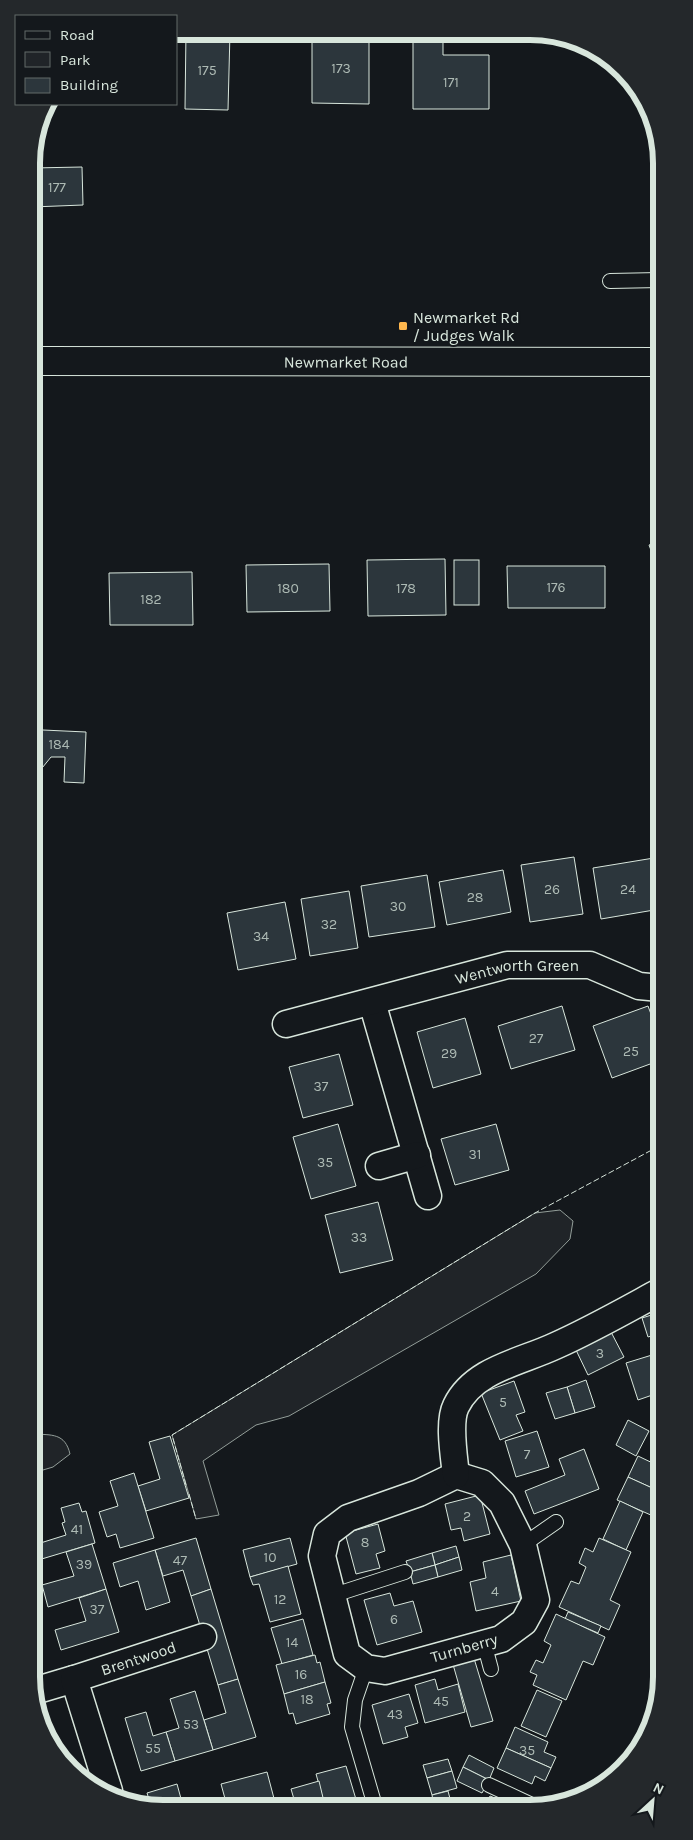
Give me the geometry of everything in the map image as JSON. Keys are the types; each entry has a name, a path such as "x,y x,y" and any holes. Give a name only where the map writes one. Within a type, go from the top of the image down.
{"highway":[{"name":"Newmarket Road","path":"40,361 653,362"}],"street":[{"name":"Wentworth Green","path":"286,1024 508,965 590,965 639,986 653,987"},
{"path":"372,1002 428,1196"},
{"path":"379,1166 417,1155"},
{"path":"366,1668 346,1654 322,1556 327,1534 348,1518 419,1493 456,1475 453,1422 455,1408 466,1390 493,1370 555,1346 653,1295"},
{"name":"Turnberry","path":"366,1668 385,1670 501,1639 524,1622 536,1600 523,1545 502,1503 482,1483 456,1475"},
{"name":"Brentwood","path":"41,1689 203,1638"},
{"path":"74,1679 107,1786"}],"lane":[{"path":"610,281 653,280"},
{"path":"523,1545 556,1522"},
{"path":"332,1596 405,1572"},
{"path":"484,1643 491,1668"},
{"path":"366,1668 355,1700 352,1727 373,1800"},
{"path":"489,1784 523,1800"}],"green space":[{"path":"560,1210 573,1221 570,1239 536,1274 289,1416 256,1425 203,1461 219,1515 196,1519 172,1435 535,1213"},
{"path":"40,1434 57,1436 68,1447 70,1454 53,1467 40,1471"}],"building":[{"path":"186,40 230,40 228,110 185,109"},
{"path":"312,40 369,40 369,104 312,103"},
{"path":"413,40 443,40 443,55 489,55 489,109 413,109"},
{"path":"82,167 83,205 40,207 40,168"},
{"path":"653,544 653,556 649,545"},
{"path":"445,559 446,615 368,616 367,560"},
{"path":"454,560 479,560 479,605 454,605"},
{"path":"329,564 330,611 247,612 246,565"},
{"path":"507,566 605,566 605,608 508,608"},
{"path":"192,572 193,625 110,625 109,573"},
{"path":"40,728 43,730 86,732 84,783 64,782 65,757 51,757 40,771"},
{"path":"574,857 583,914 530,922 521,865"},
{"path":"653,858 653,910 601,919 593,868"},
{"path":"503,870 511,912 447,925 439,882"},
{"path":"427,875 435,927 369,937 361,886"},
{"path":"349,891 358,948 310,956 301,899"},
{"path":"285,902 296,959 238,970 227,913"},
{"path":"562,1006 575,1050 511,1069 498,1026"},
{"path":"648,1006 653,1019 653,1063 612,1078 593,1026"},
{"path":"465,1018 481,1074 433,1088 417,1032"},
{"path":"339,1054 353,1105 303,1118 289,1067"},
{"path":"338,1124 356,1186 311,1199 293,1137"},
{"path":"496,1124 509,1170 455,1185 441,1139"},
{"path":"378,1202 393,1260 340,1273 325,1215"},
{"path":"653,1315 653,1335 648,1337 642,1318"},
{"path":"611,1332 624,1357 588,1375 576,1350"},
{"path":"652,1355 653,1395 638,1400 626,1363"},
{"path":"586,1380 595,1407 575,1413 567,1387"},
{"path":"514,1381 525,1412 516,1415 523,1431 500,1440 481,1393"},
{"path":"567,1387 575,1413 555,1419 546,1393"},
{"path":"628,1420 649,1431 636,1456 616,1445"},
{"path":"537,1431 549,1467 516,1477 505,1441"},
{"path":"170,1436 189,1498 146,1511 138,1486 160,1479 149,1442"},
{"path":"584,1449 599,1489 534,1514 525,1491 565,1475 559,1459"},
{"path":"638,1456 653,1463 653,1488 628,1477"},
{"path":"134,1473 154,1538 120,1548 116,1534 107,1537 99,1512 118,1506 110,1481"},
{"path":"628,1477 653,1488 653,1516 617,1500"},
{"path":"480,1495 490,1534 464,1541 461,1528 451,1530 445,1504"},
{"path":"620,1501 643,1512 626,1550 603,1539"},
{"path":"79,1503 82,1512 86,1511 95,1543 40,1560 40,1543 66,1535 62,1523 65,1522 61,1508"},
{"path":"378,1524 385,1551 376,1554 380,1568 356,1574 345,1533"},
{"path":"196,1538 211,1589 191,1596 183,1570 163,1576 155,1550"},
{"path":"290,1538 297,1564 250,1577 243,1550"},
{"path":"599,1538 631,1552 610,1600 620,1605 609,1630 559,1607 571,1581 579,1584 586,1567 579,1563 585,1548 593,1552"},
{"path":"92,1544 106,1589 48,1607 42,1585 74,1576 66,1552"},
{"path":"456,1546 459,1557 435,1565 432,1553"},
{"path":"155,1550 170,1602 146,1610 138,1581 120,1587 113,1563"},
{"path":"432,1553 435,1565 410,1572 406,1561"},
{"path":"511,1555 521,1601 476,1611 470,1582 486,1578 483,1562"},
{"path":"459,1557 462,1570 438,1577 435,1565"},
{"path":"435,1565 438,1577 413,1584 410,1572"},
{"path":"288,1566 301,1614 270,1622 259,1584 253,1585 250,1577"},
{"path":"106,1589 119,1632 61,1650 55,1630 86,1621 79,1598"},
{"path":"211,1589 238,1679 218,1685 191,1596"},
{"path":"390,1593 394,1606 413,1601 422,1632 377,1645 364,1600"},
{"path":"568,1612 601,1626 598,1633 565,1619"},
{"path":"556,1614 605,1637 593,1665 583,1661 566,1700 533,1685 537,1675 530,1672 536,1660 543,1663 551,1645 544,1641"},
{"path":"303,1619 313,1655 282,1664 271,1628"},
{"path":"315,1655 317,1663 320,1662 325,1682 284,1694 276,1665"},
{"path":"473,1655 493,1721 471,1727 452,1661"},
{"path":"238,1679 256,1737 213,1750 204,1720 226,1713 218,1685"},
{"path":"435,1679 438,1690 458,1684 465,1712 425,1723 415,1685"},
{"path":"325,1682 331,1703 327,1704 330,1714 296,1724 293,1713 289,1714 284,1694"},
{"path":"537,1690 562,1701 546,1737 521,1726"},
{"path":"195,1691 213,1750 175,1761 166,1732 179,1728 170,1699"},
{"path":"409,1694 418,1723 405,1727 408,1737 383,1744 372,1705"},
{"path":"146,1712 153,1736 166,1732 175,1761 141,1771 125,1718"},
{"path":"515,1727 548,1742 544,1752 556,1757 551,1768 506,1748"},
{"path":"506,1748 551,1768 545,1781 535,1776 532,1784 497,1768"},
{"path":"469,1755 494,1768 489,1780 463,1767"},
{"path":"448,1759 452,1771 427,1778 423,1765"},
{"path":"346,1766 356,1800 323,1800 316,1774"},
{"path":"463,1767 489,1780 482,1793 457,1781"},
{"path":"452,1771 457,1788 432,1795 427,1778"},
{"path":"267,1772 274,1800 225,1800 221,1784"},
{"path":"319,1781 324,1800 294,1800 291,1789"},
{"path":"177,1784 181,1800 149,1799 147,1793"},
{"path":"448,1791 450,1800 433,1800 432,1795"},
{"path":"490,1796 500,1800 488,1800"}],"fence":[{"path":"186,1485 172,1435 535,1213 653,1149"},
{"path":"189,1494 196,1519"}],"place":[{"name":"Newmarket Rd / Judges Walk","path":"403,326"}]}
